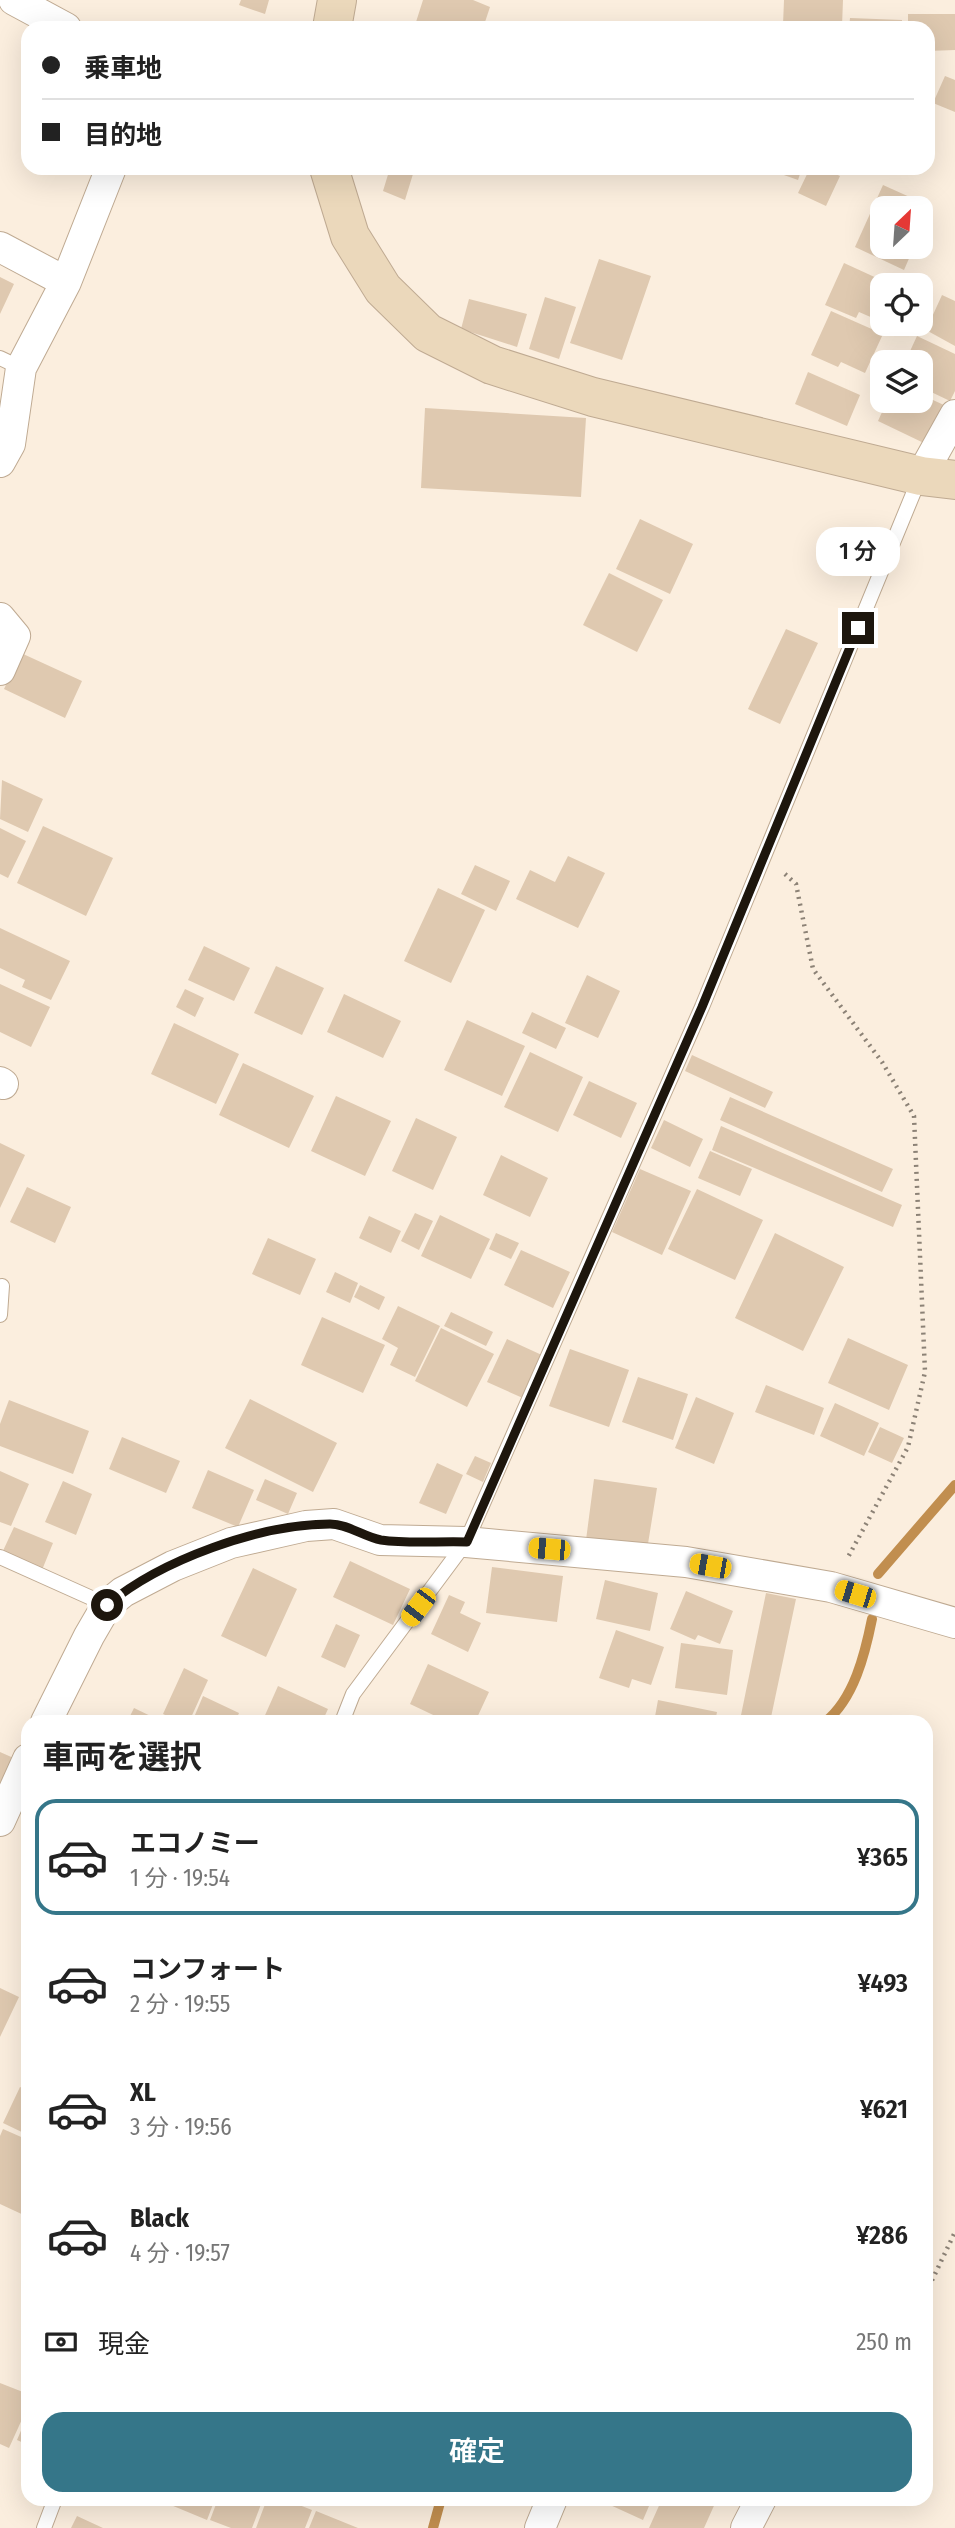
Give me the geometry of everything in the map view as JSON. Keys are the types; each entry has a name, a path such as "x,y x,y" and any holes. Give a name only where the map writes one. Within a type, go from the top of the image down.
{"street":[{"path":"14,0 53,21"},
{"path":"333,21 337,0"},
{"path":"0,462 10,444 10,363 66,282 108,175"},
{"path":"331,175 351,236 383,289 428,333 492,366 593,397 938,478 955,415"},
{"path":"0,247 66,282"},
{"path":"0,618 15,636 0,670"},
{"path":"50,1715 107,1605 123,1592 173,1566 231,1543 271,1531 334,1524 380,1540 467,1542 686,1562 831,1587 955,1623"},
{"path":"0,1821 21,1774"},
{"path":"540,2528 549,2506"},
{"path":"746,2528 757,2506"}],"lane":[{"path":"344,1715 352,1694 467,1542 702,1007 764,856 938,478"},
{"path":"0,1315 2,1286"},
{"path":"0,1557 107,1605"},
{"path":"44,2528 52,2506"}],"path":[{"path":"764,856 796,884 813,969 882,1062 914,1115 925,1372 908,1447 831,1587"},
{"path":"933,2278 955,2232"}],"building":[{"path":"241,0 269,0 265,14 239,5"},
{"path":"423,0 473,0 490,7 485,21 416,21"},
{"path":"784,0 843,0 842,21 783,21"},
{"path":"908,14 955,14 955,50 935,51 935,21 908,21"},
{"path":"850,18 902,20 902,21 850,21"},
{"path":"945,76 955,80 955,112 935,104"},
{"path":"388,175 413,175 405,200 383,191"},
{"path":"784,175 800,175 798,180"},
{"path":"807,175 840,176 826,206 798,193"},
{"path":"883,185 908,196 878,196"},
{"path":"870,214 870,254 855,247"},
{"path":"599,259 651,276 622,360 570,343"},
{"path":"881,259 909,259 904,270"},
{"path":"844,263 870,275 870,317 859,312 856,318 825,305"},
{"path":"0,277 14,284 0,314"},
{"path":"942,295 955,301 955,346 933,334 933,315"},
{"path":"545,297 576,307 559,359 529,349"},
{"path":"469,299 527,314 517,347 461,329"},
{"path":"831,311 870,328 870,336 882,336 876,350 870,350 870,362 865,373 841,362 838,367 811,355"},
{"path":"917,336 955,354 955,391 950,401 933,393 933,350 911,350"},
{"path":"808,372 860,395 847,426 795,404"},
{"path":"933,400 946,406 928,445 878,421 882,413 933,413"},
{"path":"425,408 586,418 581,497 421,488"},
{"path":"640,519 693,544 670,594 616,569"},
{"path":"609,573 663,600 637,652 583,625"},
{"path":"786,629 818,643 780,724 748,709"},
{"path":"21,653 82,681 65,718 4,689"},
{"path":"2,780 43,799 28,832 0,819"},
{"path":"43,826 113,858 86,916 17,883"},
{"path":"0,828 26,841 8,878 0,874"},
{"path":"568,856 605,873 578,928 516,899 530,870 555,882"},
{"path":"475,865 510,881 496,911 461,894"},
{"path":"438,888 485,910 451,983 404,961"},
{"path":"0,928 70,961 51,1000 22,987 25,980 0,968"},
{"path":"204,946 250,968 234,1001 188,980"},
{"path":"276,966 324,988 302,1035 254,1013"},
{"path":"587,975 620,991 598,1038 565,1023"},
{"path":"0,984 50,1007 31,1047 0,1032"},
{"path":"185,989 204,998 195,1017 176,1007"},
{"path":"344,994 401,1021 383,1058 327,1032"},
{"path":"532,1012 566,1028 556,1049 522,1033"},
{"path":"467,1020 525,1046 502,1096 444,1070"},
{"path":"174,1023 239,1054 216,1104 151,1074"},
{"path":"530,1052 583,1077 558,1132 504,1107"},
{"path":"692,1055 773,1092 765,1108 685,1071"},
{"path":"243,1063 314,1096 289,1148 219,1115"},
{"path":"589,1081 637,1103 621,1138 573,1115"},
{"path":"336,1096 391,1121 365,1176 311,1151"},
{"path":"730,1097 893,1169 882,1192 720,1120"},
{"path":"416,1118 457,1137 433,1190 392,1171"},
{"path":"664,1120 703,1139 690,1167 651,1148"},
{"path":"721,1126 902,1205 893,1227 712,1150"},
{"path":"0,1143 25,1155 0,1208"},
{"path":"710,1151 752,1169 740,1196 698,1178"},
{"path":"501,1155 548,1178 530,1217 483,1195"},
{"path":"640,1169 691,1191 662,1255 612,1232"},
{"path":"27,1187 71,1207 55,1243 10,1222"},
{"path":"697,1189 763,1220 735,1280 668,1249"},
{"path":"415,1213 433,1221 419,1250 401,1241"},
{"path":"440,1215 490,1239 471,1279 421,1256"},
{"path":"369,1216 401,1231 391,1253 359,1238"},
{"path":"496,1233 519,1243 511,1259 489,1249"},
{"path":"775,1233 844,1267 803,1351 735,1318"},
{"path":"268,1238 316,1259 300,1295 252,1274"},
{"path":"521,1250 570,1272 553,1308 504,1285"},
{"path":"335,1272 358,1283 350,1303 326,1292"},
{"path":"360,1285 385,1297 379,1310 354,1297"},
{"path":"398,1306 440,1326 415,1377 390,1365 398,1348 382,1339"},
{"path":"451,1312 493,1332 486,1346 444,1326"},
{"path":"322,1317 385,1345 363,1393 301,1365"},
{"path":"441,1328 494,1354 467,1407 415,1381"},
{"path":"848,1338 908,1365 889,1410 828,1383"},
{"path":"507,1339 544,1356 525,1399 487,1382"},
{"path":"570,1349 629,1370 609,1427 549,1406"},
{"path":"638,1377 688,1394 673,1440 622,1422"},
{"path":"766,1385 824,1408 814,1435 755,1412"},
{"path":"696,1397 734,1413 714,1464 675,1448"},
{"path":"250,1399 337,1443 313,1492 225,1448"},
{"path":"9,1400 89,1431 73,1474 0,1446 0,1424"},
{"path":"835,1403 879,1423 864,1456 820,1436"},
{"path":"880,1427 904,1438 892,1463 868,1452"},
{"path":"122,1437 180,1461 166,1493 109,1469"},
{"path":"475,1456 491,1463 483,1482 466,1474"},
{"path":"437,1463 463,1475 446,1514 419,1503"},
{"path":"208,1470 254,1490 238,1527 192,1508"},
{"path":"0,1471 29,1484 11,1526 0,1522"},
{"path":"265,1479 297,1493 288,1514 256,1500"},
{"path":"594,1479 657,1488 647,1550 586,1540"},
{"path":"63,1481 92,1494 76,1535 45,1522"},
{"path":"14,1527 53,1543 42,1570 2,1553"},
{"path":"350,1561 410,1589 393,1625 333,1597"},
{"path":"492,1567 563,1576 557,1622 486,1613"},
{"path":"253,1568 297,1589 266,1657 221,1636"},
{"path":"605,1580 658,1593 650,1631 596,1619"},
{"path":"686,1591 733,1611 720,1644 698,1635 695,1640 670,1629"},
{"path":"766,1593 796,1599 771,1715 741,1715"},
{"path":"449,1595 465,1602 460,1613 481,1623 468,1652 431,1634"},
{"path":"336,1624 360,1635 345,1668 321,1657"},
{"path":"616,1630 664,1647 651,1685 632,1679 629,1688 599,1678"},
{"path":"681,1643 733,1650 727,1695 675,1688"},
{"path":"428,1664 489,1692 478,1715 433,1715 410,1704"},
{"path":"184,1668 208,1680 192,1715 163,1714"},
{"path":"278,1686 328,1709 325,1715 265,1715"},
{"path":"203,1696 239,1713 238,1715 195,1715"},
{"path":"658,1700 717,1712 716,1715 655,1715"},
{"path":"134,1708 148,1715 130,1715"},
{"path":"0,1752 18,1760 0,1798"},
{"path":"0,1988 19,1997 0,2037"},
{"path":"20,2087 21,2087 21,2132 3,2123"},
{"path":"3,2129 21,2137 21,2214 0,2204 0,2136"},
{"path":"0,2383 21,2391 21,2421 9,2448 0,2444"},
{"path":"173,2506 212,2506 207,2520"},
{"path":"215,2506 260,2506 252,2528 231,2528 210,2520"},
{"path":"264,2506 302,2506 312,2510 305,2528 256,2528"},
{"path":"612,2506 649,2506 643,2520"},
{"path":"659,2506 714,2506 704,2528 649,2528"},
{"path":"316,2511 358,2528 309,2528"},
{"path":"77,2516 103,2528 71,2528"}],"waterway":[{"path":"878,1574 955,1485"},
{"path":"832,1715 844,1701 857,1675 872,1619"},
{"path":"433,2528 439,2506"}],"route":[{"path":"107,1605 139,1582 173,1566 231,1543 271,1531 334,1524 380,1540 467,1542 702,1007 858,628"}]}
